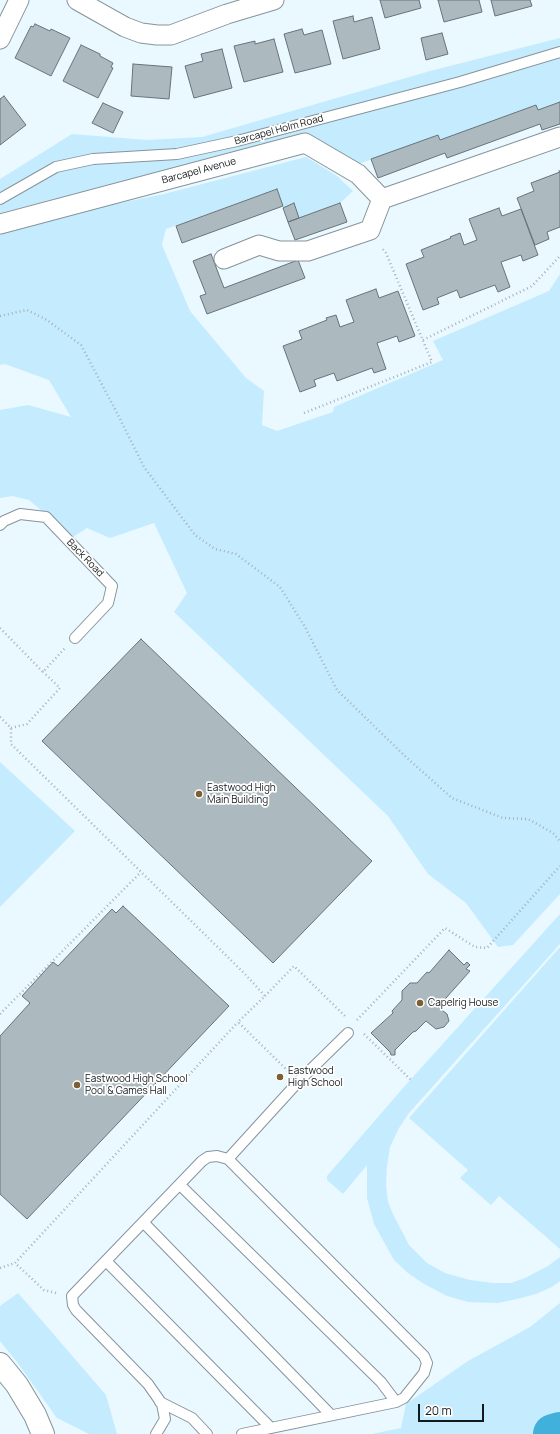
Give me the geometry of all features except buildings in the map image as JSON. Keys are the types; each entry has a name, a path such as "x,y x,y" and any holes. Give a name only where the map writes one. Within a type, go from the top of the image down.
{"street":[{"path":"0,39 19,0"},
{"path":"77,0 125,27 157,35 171,35 227,14 274,0"},
{"path":"224,259 259,245 279,251 308,251 370,230 382,199 560,137"},
{"name":"Barcapel Avenue","path":"0,224 305,143 358,174 382,199"},
{"path":"0,1364 17,1385 39,1425 58,1434"}],"lane":[{"name":"Barcapel Holm Road","path":"0,199 56,167 93,159 176,154 236,141 460,82 560,52"},
{"name":"Back Road","path":"0,525 4,521 20,514 46,517 112,586 108,603 75,638"},
{"path":"228,1160 299,1081 348,1033"},
{"path":"156,1434 165,1419 160,1402 148,1384 76,1310 72,1305 72,1296 180,1184 208,1157 217,1156 228,1160 424,1356 427,1363 424,1373 404,1398 396,1402 242,1434"},
{"path":"180,1184 381,1382 396,1402"},
{"path":"143,1222 330,1416"},
{"path":"106,1261 271,1428"},
{"path":"160,1402 192,1418 207,1434"}],"path":[{"path":"304,413 432,362 386,253 370,230"},
{"path":"423,340 532,286 560,256"},
{"path":"0,316 27,310 47,320 81,345 144,467 195,535 215,549 236,554 280,587 305,627 337,690 407,758 452,798 503,818 528,819 554,833 560,841"},
{"path":"0,628 60,688 27,724 11,728"},
{"path":"43,672 75,638"},
{"path":"0,717 11,728 11,744 244,973 265,996"},
{"path":"348,1033 354,1024 445,928 475,946 487,948 560,866"},
{"path":"0,1014 141,872"},
{"path":"0,1268 15,1263 238,1022 294,966 411,1080"},
{"path":"238,1022 299,1081"},
{"path":"15,1263 44,1290 72,1296"}],"shaded area":[{"path":"560,38 560,102 538,110 536,105 440,140 438,135 356,165 309,134 0,213 0,179 72,134 147,140 202,137 430,71"},
{"path":"306,157 337,176 353,191 340,203 299,218 294,204 283,208 277,189 166,229 162,245 190,311 246,378 264,391 262,425 277,431 333,412 334,407 443,360 433,341 549,291 560,274 560,894 513,945 498,947 466,903 428,874 388,816 174,612 187,593 154,523 110,538 87,528 73,537 29,500 12,496 0,498 0,410 28,405 71,417 49,380 5,364 0,365 0,232 70,213 164,194"},
{"path":"0,762 75,831 0,907"},
{"path":"560,914 560,944 409,1113 399,1128 390,1147 386,1185 388,1202 409,1245 427,1263 445,1273 470,1280 493,1283 511,1283 525,1278 548,1266 560,1257 560,1281 552,1287 536,1294 498,1303 468,1302 447,1296 424,1284 408,1273 394,1260 374,1224 367,1198 367,1165 343,1194 327,1180 327,1176 403,1088"},
{"path":"560,947 560,1249 499,1196 491,1205 460,1178 468,1170 409,1118"},
{"path":"18,1293 106,1395 117,1434 89,1434 57,1418 0,1341 0,1306"},
{"path":"560,1303 560,1434 372,1434 401,1428 406,1404 468,1361 530,1327"}],"waterway":[{"path":"553,1434 560,1432"}],"place":[{"name":"Eastwood High Main Building","path":"199,794"},
{"name":"Capelrig House","path":"420,1003"},
{"name":"Eastwood High School","path":"280,1077"},
{"name":"Eastwood High School Pool & Games Hall","path":"77,1085"}]}
